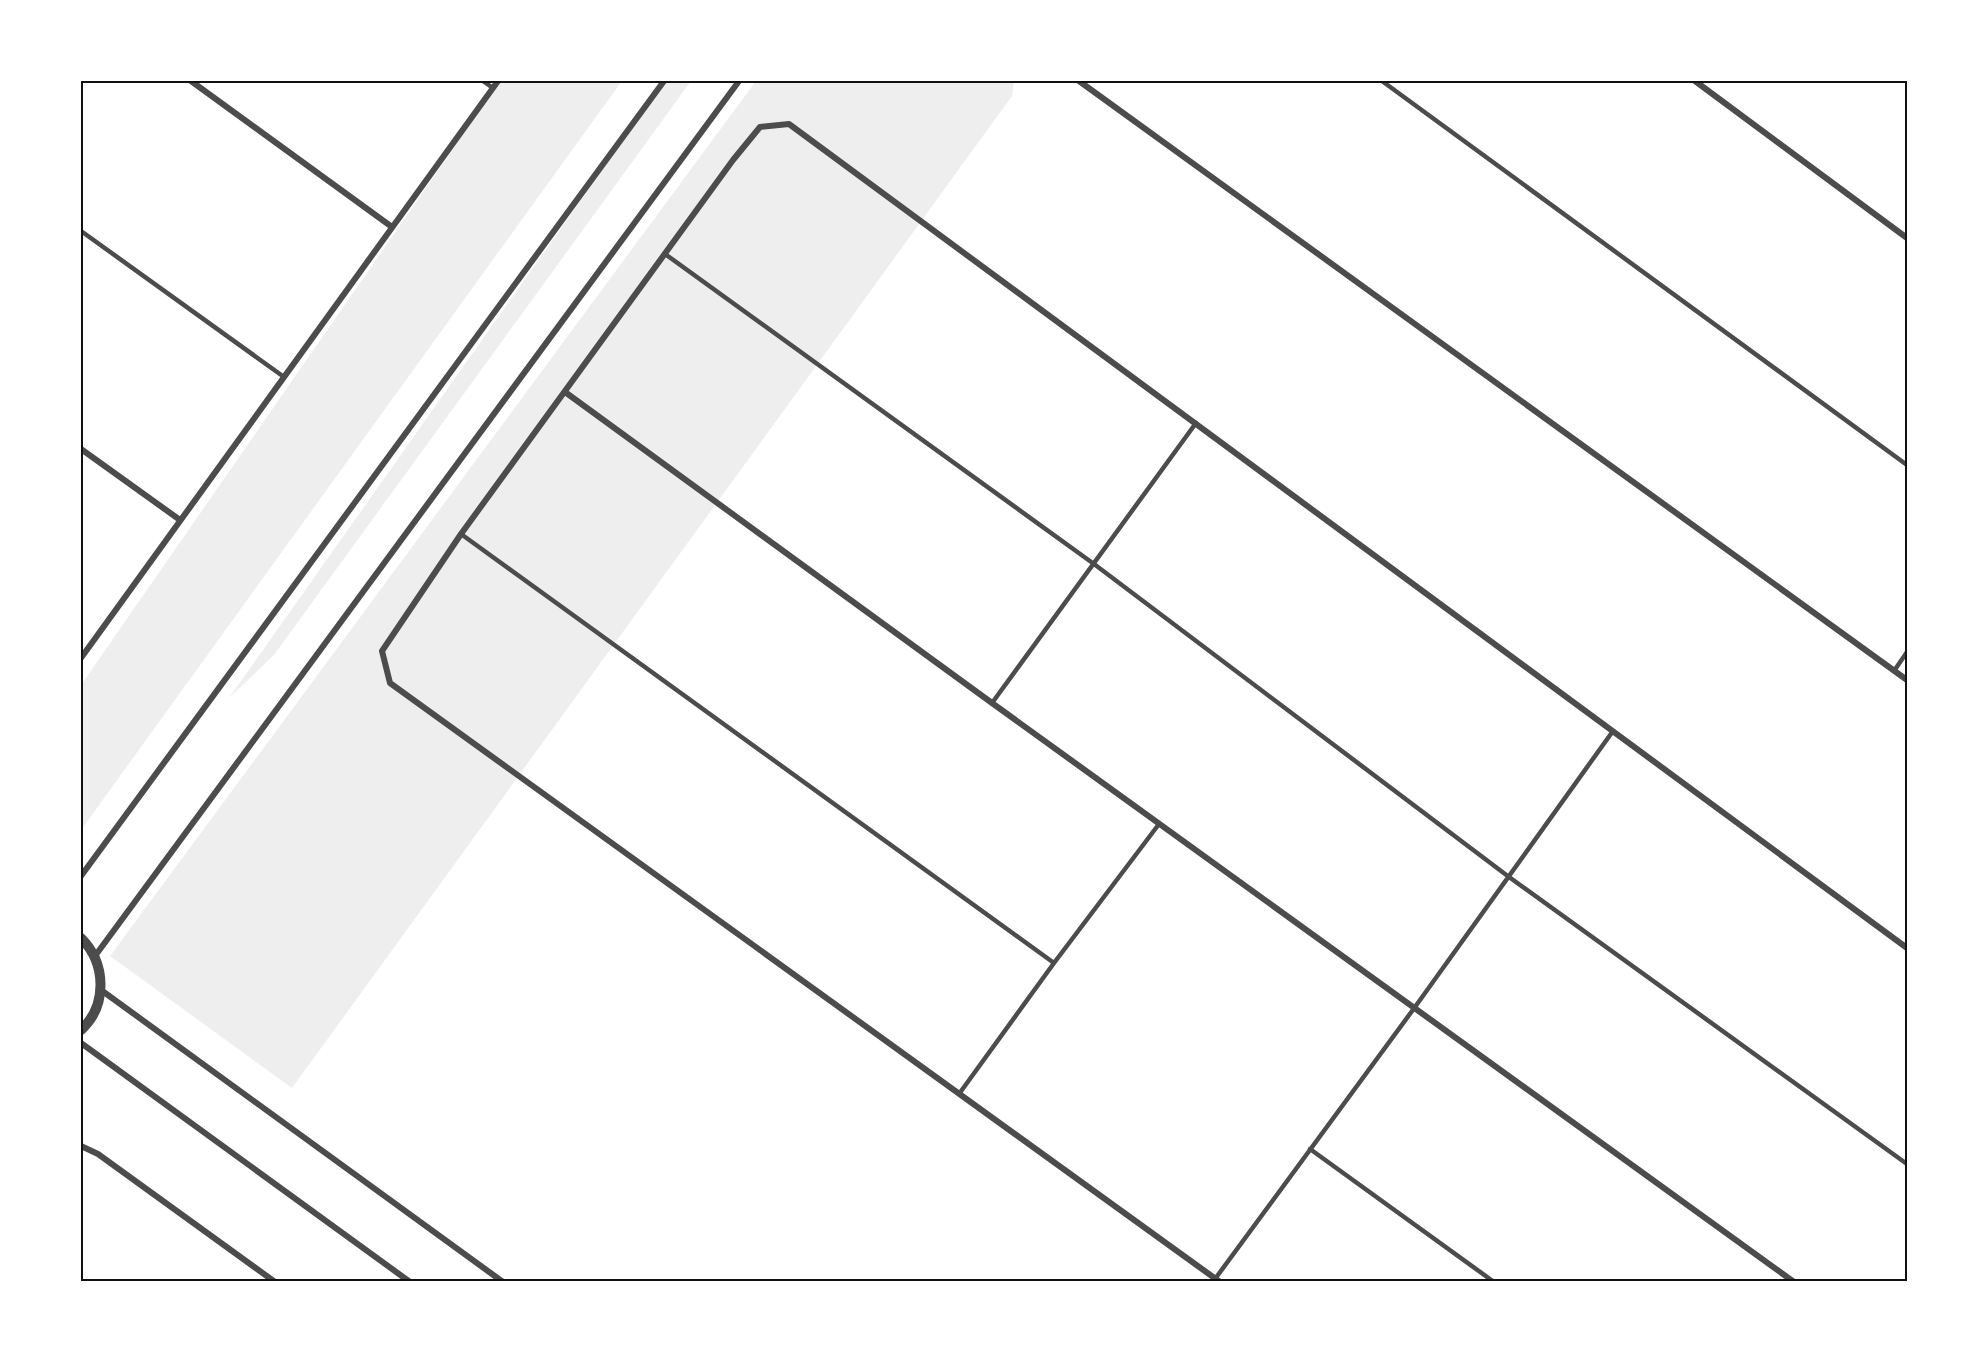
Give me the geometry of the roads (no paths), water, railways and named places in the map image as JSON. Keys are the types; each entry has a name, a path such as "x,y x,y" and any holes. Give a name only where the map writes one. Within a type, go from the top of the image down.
{"street":[{"path":"191,81 392,227"},
{"path":"81,658 498,81"},
{"path":"81,876 664,81"},
{"path":"95,956 739,81"},
{"path":"1079,81 1907,680"},
{"path":"1695,81 1907,238"},
{"path":"1216,1281 390,682 382,651 461,534 733,160 760,127 789,124 1907,948"},
{"path":"565,392 1794,1282"},
{"path":"81,448 180,520"},
{"path":"81,938 95,956 100,972 101,990 97,1008 87,1025 81,1030"},
{"path":"101,990 503,1282"},
{"path":"81,1043 410,1282"},
{"path":"81,1146 98,1154 275,1282"}],"lane":[{"path":"483,81 493,88"},
{"path":"1382,81 1907,465"},
{"path":"81,231 284,377"},
{"path":"666,254 1094,564 1509,877 1907,1164"},
{"path":"992,703 1196,423"},
{"path":"461,534 1054,963"},
{"path":"1894,671 1907,652"},
{"path":"1216,1281 1613,731"},
{"path":"959,1094 1159,824"},
{"path":"1310,1149 1494,1282"}]}
